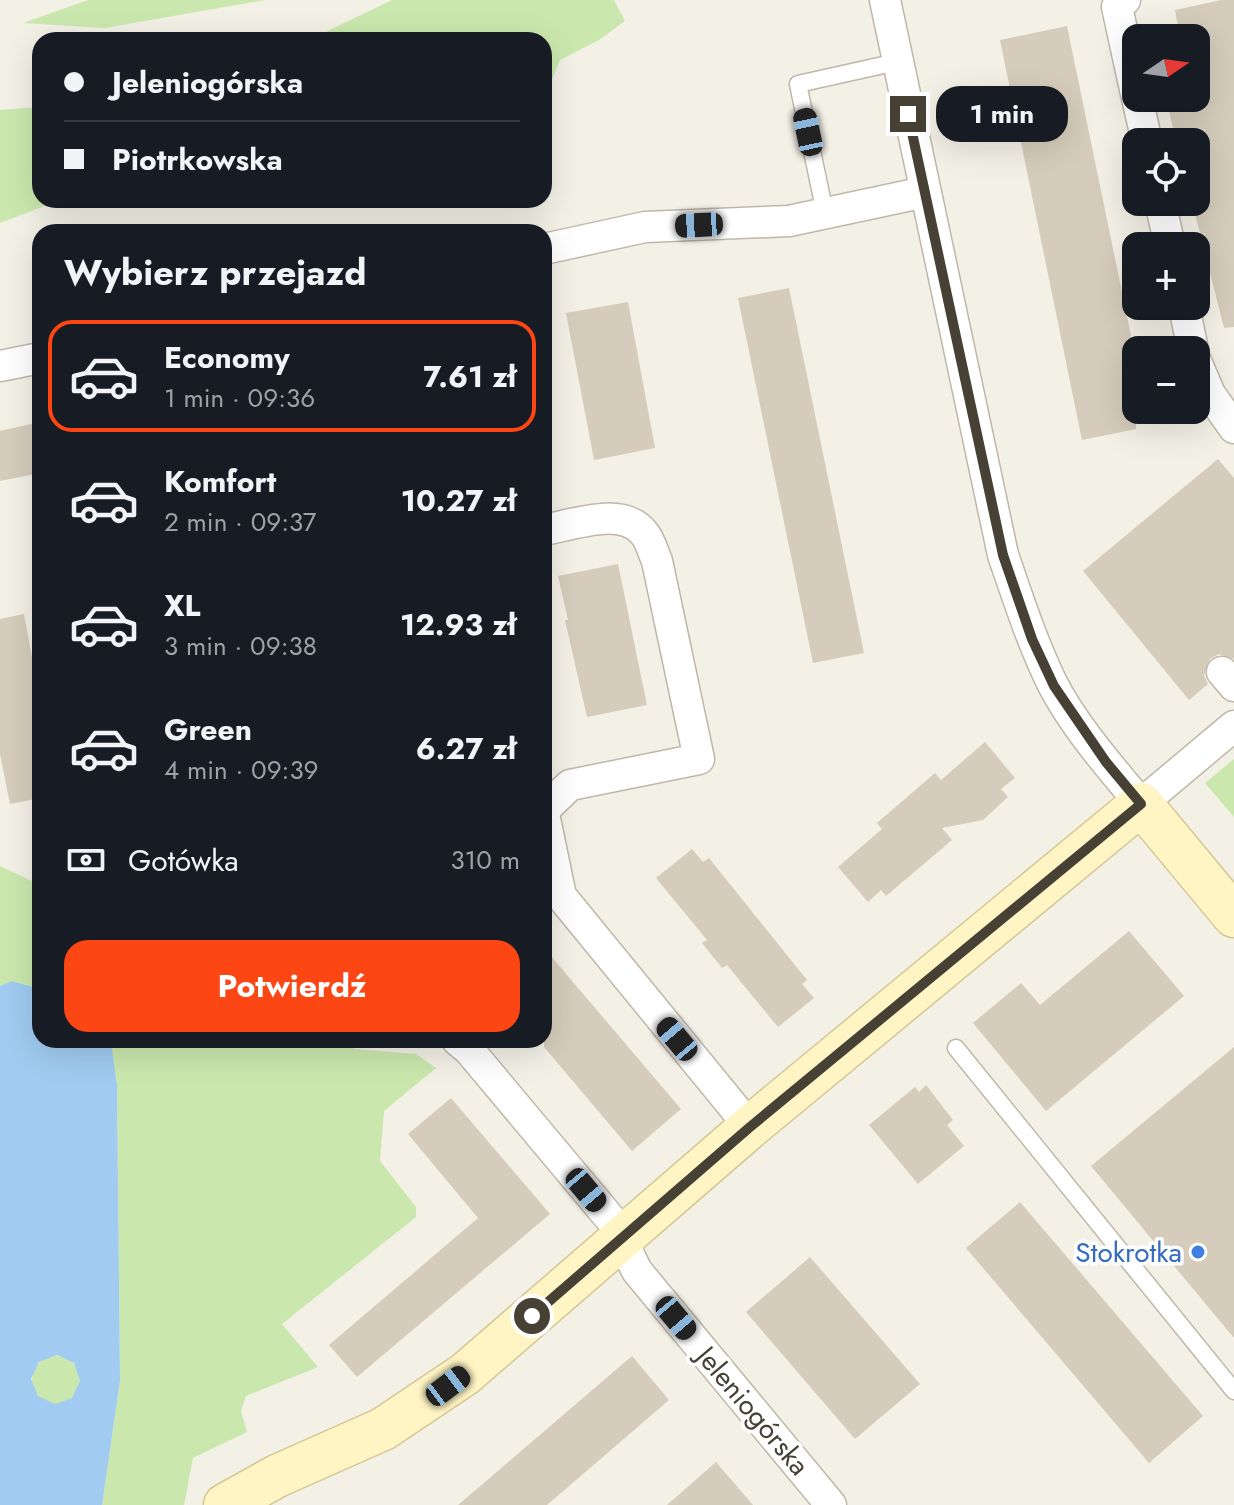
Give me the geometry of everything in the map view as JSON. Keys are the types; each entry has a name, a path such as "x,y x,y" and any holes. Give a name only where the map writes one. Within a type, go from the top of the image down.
{"street":[{"path":"885,0 1003,555 1032,639 1054,686 1106,762 1234,916"},
{"path":"1122,30 1117,7 1125,0"},
{"path":"552,247 645,227 789,221 925,192"},
{"path":"0,366 32,360"},
{"path":"1210,394 1234,428"},
{"path":"552,529 605,519 628,521 644,532 657,561 699,759 570,785 552,804"},
{"path":"225,1505 267,1482 383,1429 432,1398 750,1127 1234,726"},
{"path":"552,852 561,896 750,1127"},
{"name":"Jeleniogórska","path":"467,1048 606,1213 637,1271 831,1505"}],"lane":[{"path":"825,213 798,84 897,62"},
{"path":"956,1048 1234,1391"}],"green space":[{"path":"88,0 265,0 105,28 23,23"},
{"path":"392,0 614,0 625,21 599,40 560,60 552,80 552,32 326,32"},
{"path":"32,108 32,208 39,208 0,223 0,110"},
{"path":"1234,759 1234,817 1205,783"},
{"path":"0,866 32,881 32,987 12,981 0,986"},
{"path":"112,1048 354,1048 416,1054 436,1068 384,1111 380,1161 416,1207 416,1217 282,1324 318,1367 246,1396 241,1411 247,1432 193,1458 184,1505 102,1505 120,1381 117,1085"},
{"path":"56,1356 73,1363 80,1380 73,1397 56,1404 39,1397 32,1380 39,1363"}],"water":[{"path":"12,981 32,987 32,1048 112,1048 117,1085 120,1381 102,1505 0,1505 0,986","holes":["57,1355 74,1363 80,1381 72,1398 55,1404 38,1396 31,1379 39,1362"]}],"building":[{"path":"1234,0 1234,327 1224,328 1210,273 1210,232 1200,232 1196,216 1210,216 1210,128 1173,128 1169,112 1210,112 1210,24 1178,24 1175,10"},
{"path":"1067,26 1122,292 1122,320 1128,320 1131,336 1122,336 1122,424 1136,424 1136,429 1082,440 1000,40"},
{"path":"789,288 864,653 813,663 738,298"},
{"path":"628,302 655,448 594,460 566,313"},
{"path":"32,424 32,475 0,481 0,431"},
{"path":"1218,459 1234,478 1234,659 1219,654 1210,659 1204,675 1208,684 1189,700 1083,571"},
{"path":"618,564 647,705 587,717 558,576"},
{"path":"24,614 32,657 32,800 10,804 0,754 0,619"},
{"path":"985,742 1015,778 1001,789 1008,797 983,820 942,828 952,840 886,896 881,890 868,902 838,867 882,829 877,823 935,773 941,780"},
{"path":"692,849 703,862 709,858 807,980 802,984 814,998 778,1027 727,965 722,968 702,943 707,940 656,878"},
{"path":"1129,931 1184,996 1046,1111 973,1023 1021,983 1040,1005"},
{"path":"552,957 681,1109 632,1151 545,1048 552,1048"},
{"name":"Stokrotka","path":"1234,1047 1234,1338 1091,1166"},
{"path":"926,1085 953,1120 947,1125 964,1146 918,1184 869,1125 915,1087 919,1092"},
{"path":"451,1098 550,1214 357,1377 329,1345 478,1218 408,1134"},
{"path":"1020,1202 1203,1416 1149,1463 966,1248"},
{"path":"810,1257 920,1384 855,1439 746,1312"},
{"path":"632,1356 669,1400 547,1505 458,1505"},
{"path":"716,1462 753,1505 667,1505"}],"place":[{"name":"Stokrotka","path":"1198,1252"}],"route":[{"path":"532,1316 750,1127 942,972 1141,804 1106,762 1054,686 1032,639 1003,555 908,114"}]}
